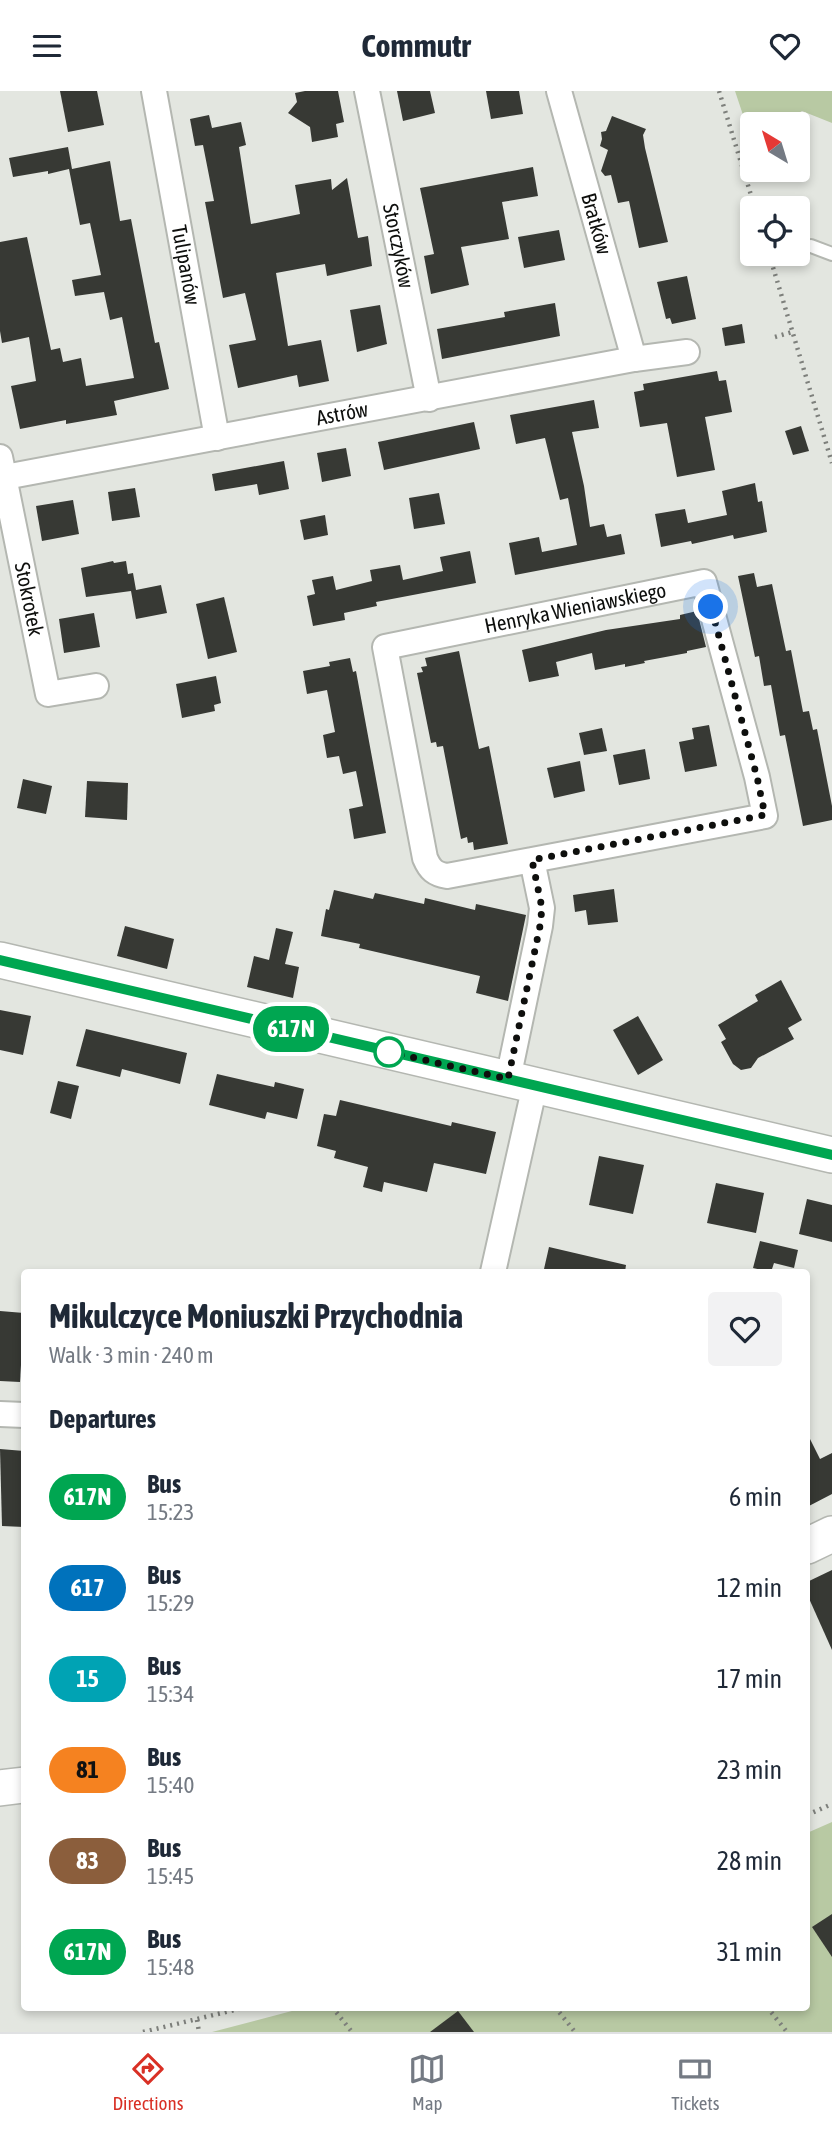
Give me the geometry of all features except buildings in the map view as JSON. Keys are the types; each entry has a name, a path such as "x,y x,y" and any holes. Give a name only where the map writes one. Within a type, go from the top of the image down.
{"street":[{"name":"Tulipanów","path":"154,91 217,438"},
{"name":"Storczyków","path":"367,91 429,399"},
{"name":"Bratków","path":"559,91 634,359"},
{"name":"Astrów","path":"1,471 217,438 634,359 687,352"},
{"name":"Stokrotek","path":"1,471 48,694 96,686"},
{"name":"Henryka Wieniawskiego","path":"704,582 765,815 532,860 447,876 437,874 429,868 385,647 704,582"},
{"path":"494,1269 542,908 532,860"},
{"path":"0,960 832,1155"},
{"path":"0,1414 21,1415"},
{"path":"810,1545 832,1534"},
{"path":"0,1788 21,1785"}],"lane":[{"path":"811,246 832,254"}],"path":[{"path":"719,91 751,196"},
{"path":"773,266 832,463"},
{"path":"775,337 792,332"},
{"path":"810,1814 832,1804"},
{"path":"143,2032 232,2011"},
{"path":"335,2011 352,2032"},
{"path":"558,2011 575,2032"},
{"path":"770,2011 787,2032"},
{"path":"197,2020 199,2032"}],"green space":[{"path":"735,91 832,91 832,123 802,111 742,112"},
{"path":"832,1822 832,2032 212,2032 292,2011 810,2011 810,1832"}],"bus line":[{"name":"617N","path":"0,960 832,1155"}],"route":[{"path":"389,1052 508,1079 542,908 532,860 765,815 711,607"}]}
